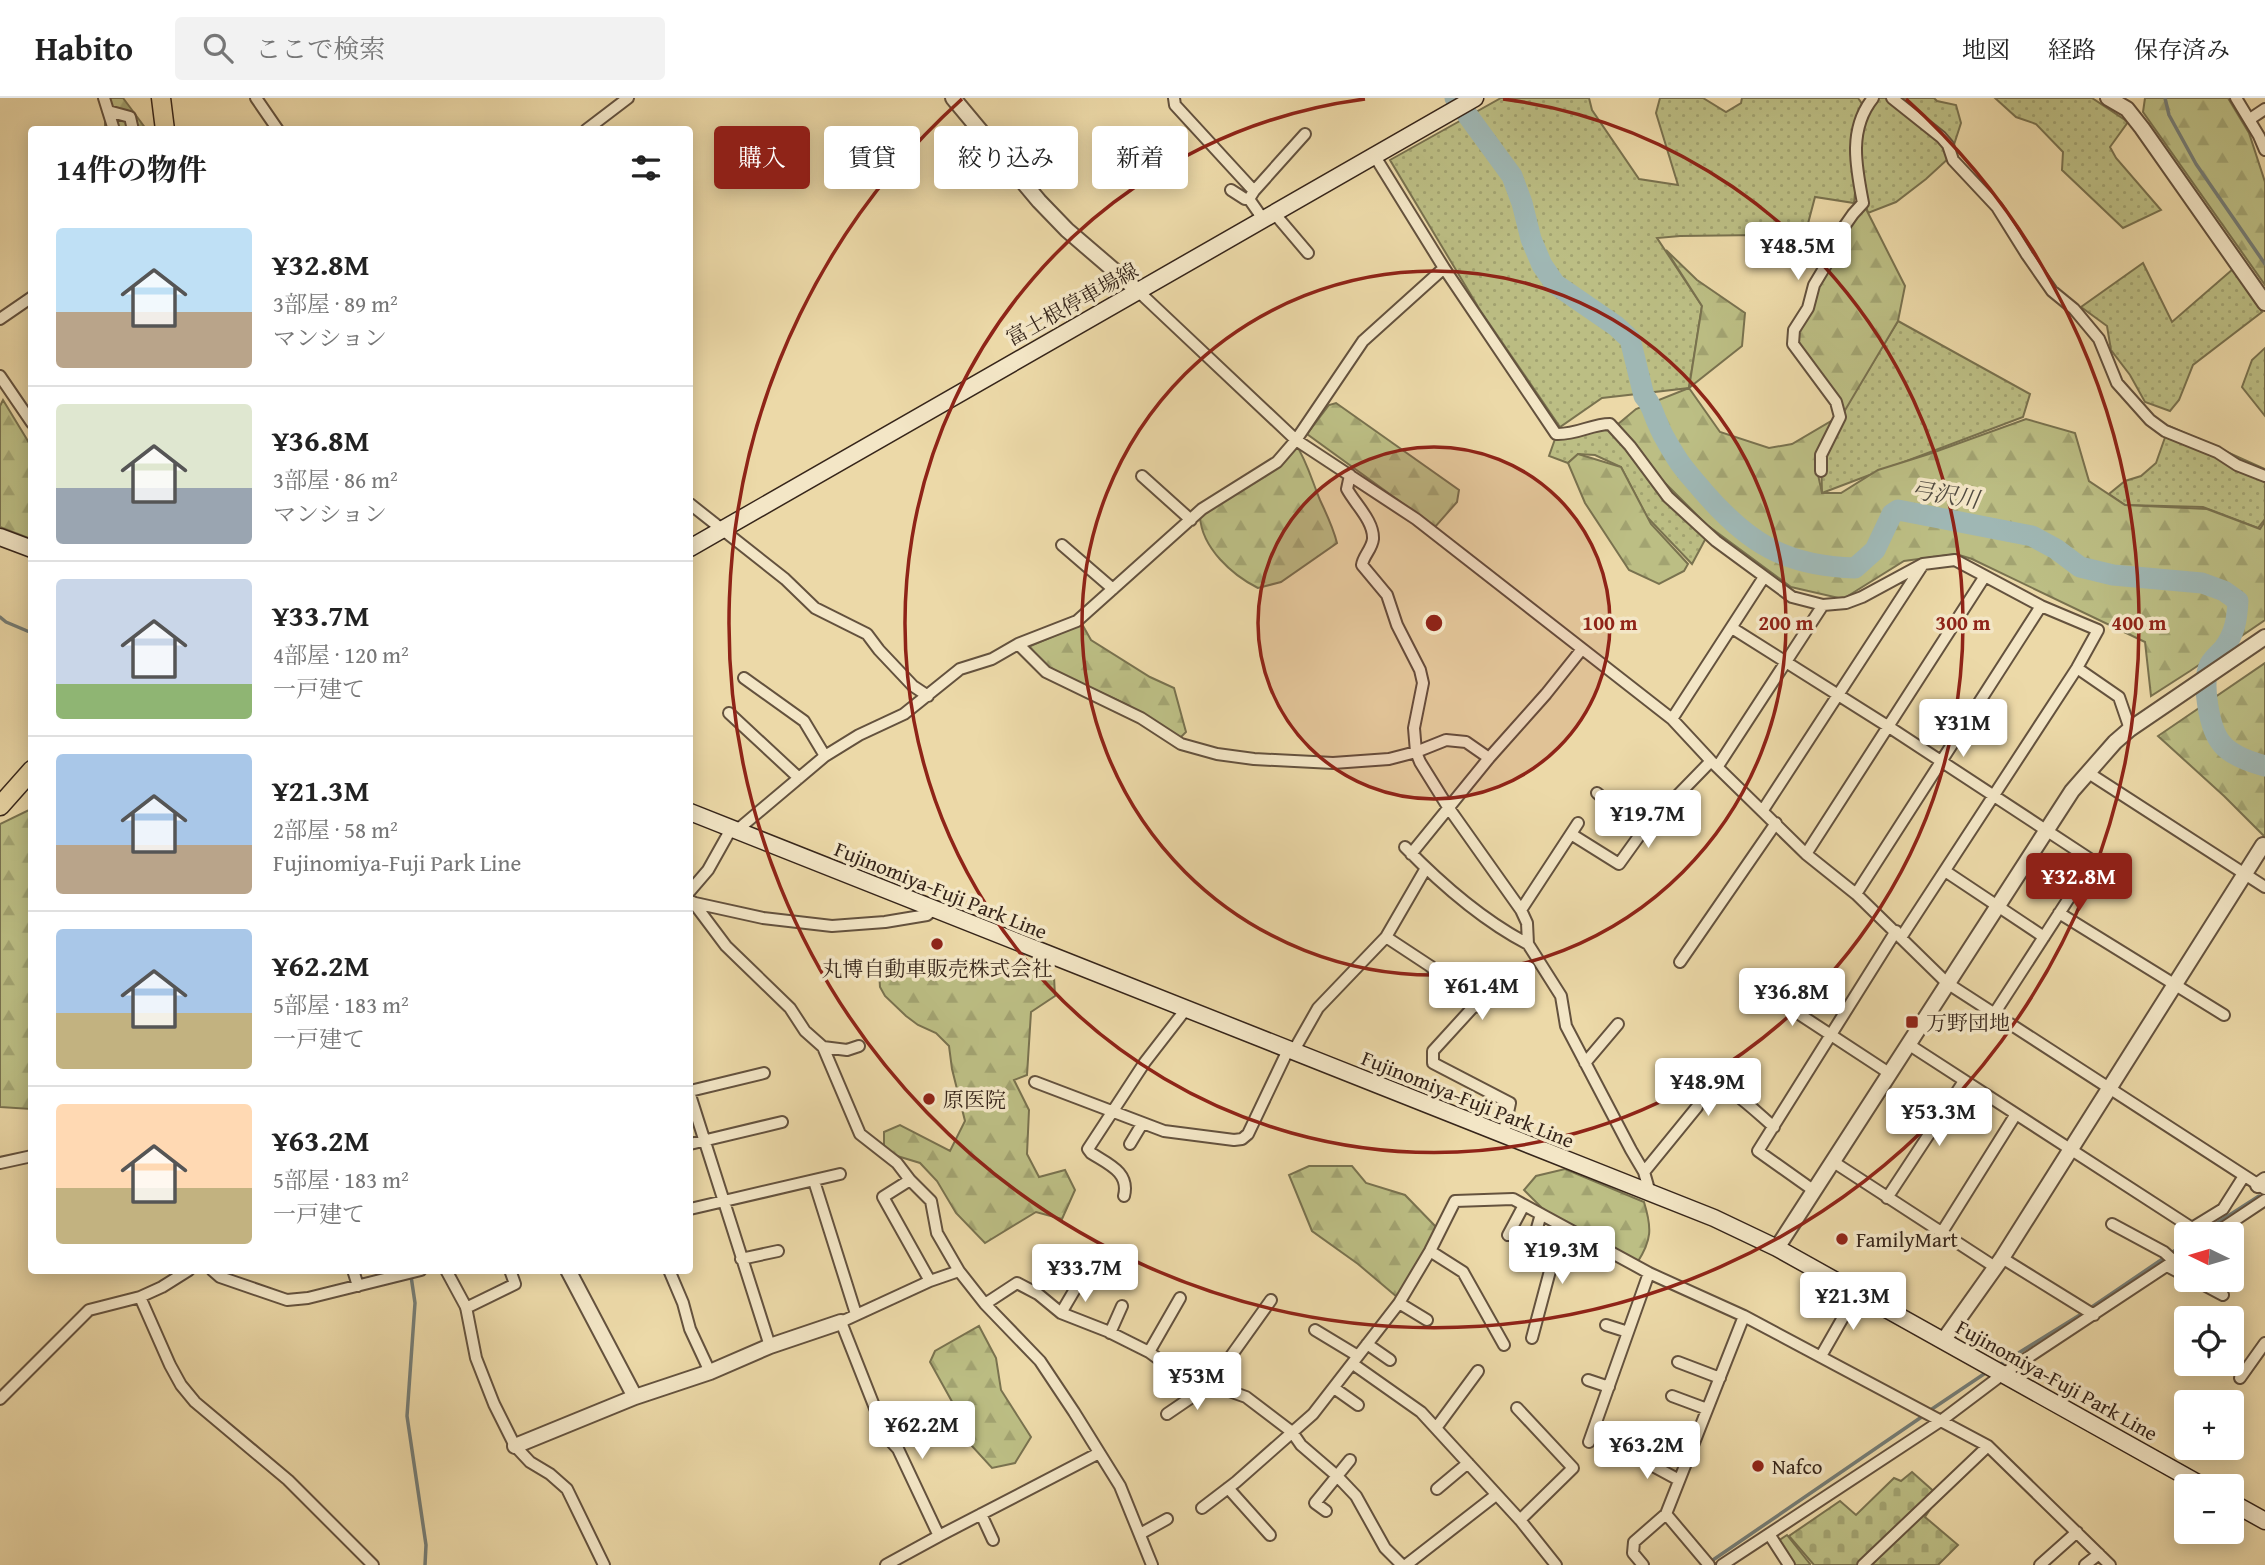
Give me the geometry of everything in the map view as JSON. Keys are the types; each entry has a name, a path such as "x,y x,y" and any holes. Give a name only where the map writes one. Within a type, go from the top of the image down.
{"highway":[{"path":"161,98 164,126"},
{"path":"0,806 28,776"}],"main road":[{"name":"富士根停車場線","path":"693,546 1475,98"},
{"path":"0,537 28,548"},
{"name":"Fujinomiya-Fuji Park Line","path":"693,813 1714,1218 1777,1248 2182,1474"},
{"path":"2244,1509 2265,1521"}],"street":[{"path":"104,98 113,126"},
{"path":"256,98 275,126"},
{"path":"591,126 628,98"},
{"path":"953,98 1039,201 1067,230 1138,291 1296,440 1416,519 1672,719 1806,854 1856,894 1947,983 2244,1177 2263,1184"},
{"path":"1174,98 1174,105 1268,216 1308,253"},
{"path":"1821,471 1821,455 1840,417 1836,402 1793,344 1794,330 1808,308 1814,285 1826,265 1832,244 1863,203 1856,164 1857,130 1865,108 1873,98"},
{"path":"1892,98 1941,137 1948,145 1953,160 1997,206 2052,291 2074,309 2099,339 2117,383 2150,420 2165,431 2217,452 2237,465 2265,476"},
{"path":"2108,98 2127,110 2142,128 2265,303"},
{"path":"2236,98 2265,150"},
{"path":"2249,119 2265,109"},
{"path":"108,111 130,117 132,126"},
{"path":"1231,190 1245,199 1251,195 1306,134"},
{"path":"1374,155 1444,268 1556,434 1571,435 1602,424 1610,424 1668,497 1716,541 1792,597 1823,605 1846,603 1923,565 1955,561 2041,606 2098,630 2077,668 1945,871 1831,1035 1758,1151 1814,1190"},
{"path":"693,888 734,830 825,756 859,735 904,714 960,669 992,659 1018,644 1077,621 1202,509 1277,462 1296,440 1363,341 1444,268"},
{"path":"0,319 28,300"},
{"path":"0,376 28,417"},
{"path":"1350,475 1347,489 1370,524 1373,538 1362,565 1387,595 1397,625 1420,670 1423,683 1413,728 1416,752 1448,807 1521,910 1527,923 1528,944"},
{"path":"1142,476 1191,520"},
{"path":"693,506 785,579 815,608 867,634 913,686 928,696"},
{"path":"1062,545 1113,589"},
{"path":"1763,810 1923,565"},
{"path":"1672,719 1765,576"},
{"path":"1806,854 1985,576"},
{"path":"1572,834 1619,864 1642,832 1715,763 1823,605"},
{"path":"1856,894 2041,606"},
{"path":"1732,628 2093,861 1994,1014"},
{"path":"1777,1248 1947,983 2087,772 2143,719 2265,637"},
{"path":"1018,644 1046,672 1141,719 1181,744 1217,754 1254,759 1334,762 1389,759 1446,740 1466,742 1489,758"},
{"path":"1582,649 1546,694 1408,850 1500,929 1528,944 1561,996 1566,1026 1644,1172 1650,1193"},
{"path":"2077,668 2119,697 2130,729"},
{"path":"744,678 804,721 825,756"},
{"path":"729,713 799,778"},
{"path":"2087,772 2265,887"},
{"path":"1597,793 1642,832"},
{"path":"1521,910 1578,822"},
{"path":"1680,962 1776,823"},
{"path":"1943,1341 1998,1262 2263,845"},
{"path":"1035,1082 1164,1132 1242,1139 1248,1134 1291,1051 1318,1008 1386,937 1426,868"},
{"path":"1945,871 2044,937"},
{"path":"693,902 763,918 832,926 885,922 927,915 933,910"},
{"path":"693,903 726,946 790,1008 804,1031 823,1047 860,1134 897,1163 930,1201 937,1233 959,1271 985,1304 1040,1361 1120,1486 1152,1565"},
{"path":"2059,913 2224,1015"},
{"path":"1386,937 1430,966 1475,1007"},
{"path":"1503,1136 1510,1103 1433,1063 1433,1051 1506,971"},
{"path":"1770,995 1889,1073"},
{"path":"1124,1196 1126,1188 1121,1173 1088,1149 1153,1050 1186,1009"},
{"path":"1585,1063 1618,1024"},
{"path":"1908,1044 2192,1228 2223,1209 2244,1177"},
{"path":"823,1047 847,1050 859,1046"},
{"path":"693,1092 764,1073"},
{"path":"1888,1198 1964,1081"},
{"path":"1644,1172 1697,1107 1705,1083 1723,1085 1774,1127"},
{"path":"693,1103 770,1346"},
{"path":"1942,1233 2016,1114"},
{"path":"693,1143 782,1122"},
{"path":"1130,1143 1142,1124"},
{"path":"0,1163 28,1157"},
{"path":"1832,1161 1942,1233 2094,1315"},
{"path":"693,1208 840,1174"},
{"path":"910,1180 883,1197 930,1281"},
{"path":"814,1181 856,1314"},
{"path":"1202,1508 1313,1414 1399,1303 1430,1251 1455,1201 1513,1199 1649,1273 1744,1316 1925,1410 1988,1446 2110,1565"},
{"path":"2231,1222 2265,1199"},
{"path":"1508,1235 1524,1205"},
{"path":"1529,1256 1541,1214"},
{"path":"2112,1224 2164,1252 2174,1266"},
{"path":"1532,1338 1562,1226"},
{"path":"741,1259 778,1251"},
{"path":"1430,1251 1463,1272 1504,1345"},
{"path":"1722,1565 1942,1420 1996,1370 2094,1315 2174,1261"},
{"path":"514,1446 635,1397 710,1372 770,1346 841,1322 930,1281 959,1271"},
{"path":"1590,1442 1649,1273"},
{"path":"0,1399 89,1310 140,1297 183,1274"},
{"path":"217,1274 287,1300 308,1298 407,1274"},
{"path":"354,1274 358,1286"},
{"path":"448,1274 466,1308 477,1358 494,1404 514,1446 530,1462 551,1474 567,1489 604,1565"},
{"path":"466,1308 515,1284 511,1274"},
{"path":"570,1274 635,1397"},
{"path":"671,1274 690,1329 710,1372"},
{"path":"1061,1313 1081,1279"},
{"path":"985,1304 1017,1283 1038,1294 1061,1313 1149,1352 1176,1372 1246,1397 1292,1432 1301,1445 1356,1496 1385,1548 1404,1565 1496,1495"},
{"path":"2217,1292 2223,1295"},
{"path":"1821,1356 1857,1293"},
{"path":"140,1297 170,1366 195,1402 288,1480 373,1565"},
{"path":"1149,1352 1180,1297"},
{"path":"1167,1414 1211,1384 1270,1300"},
{"path":"1399,1303 1427,1320"},
{"path":"1111,1333 1122,1306"},
{"path":"1643,1565 1633,1553 1634,1542 1666,1514 1744,1316"},
{"path":"841,1322 886,1436 898,1449 939,1536"},
{"path":"1606,1325 1628,1332"},
{"path":"1315,1330 1421,1412 1520,1520 1556,1565"},
{"path":"1367,1344 1390,1360"},
{"path":"2240,1378 2264,1346"},
{"path":"1678,1362 1720,1378"},
{"path":"1436,1428 1478,1371"},
{"path":"1588,1380 1609,1387"},
{"path":"1334,1388 1358,1405"},
{"path":"1672,1396 1707,1409"},
{"path":"1517,1408 1573,1468 1520,1520"},
{"path":"1863,1565 1988,1446"},
{"path":"886,1565 1099,1453"},
{"path":"1631,1454 1679,1480"},
{"path":"1326,1511 1315,1503 1350,1460"},
{"path":"1437,1489 1468,1463"},
{"path":"1228,1488 1270,1535"},
{"path":"981,1514 993,1541"},
{"path":"1666,1514 1707,1563"},
{"path":"1140,1534 1167,1519"},
{"path":"2040,1565 2077,1532"},
{"path":"1769,1534 1789,1565"},
{"path":"2085,1565 2099,1553"}],"green space":[{"path":"102,98 123,98 144,126 105,126 105,102"},
{"path":"1501,98 1589,98 1592,110 1639,179 1678,185 1656,113 1660,98 1703,98 1726,112 1741,103 1742,98 1858,98 1865,108 1877,98 1934,98 1956,105 1961,123 1950,157 1896,202 1868,213 1857,173 1854,203 1815,197 1800,254 1759,235 1657,238 1702,306 1689,388 1602,398 1560,427 1480,310 1390,160"},
{"path":"1995,98 2092,98 2128,122 2110,147 2116,158 2161,210 2123,228 2062,170 2063,152 2036,124 2016,117"},
{"path":"2145,98 2228,98 2249,133 2265,182 2265,285 2143,112"},
{"path":"1863,203 1905,286 1898,321 1844,412 1793,344 1831,248"},
{"path":"1666,250 1697,280 1745,313 1742,346 1689,388 1702,306"},
{"path":"2143,263 2172,322 2233,269 2262,312 2193,365 2179,400 2170,411 2145,402 2130,375 2111,350 2107,326 2081,307"},
{"path":"1898,321 2030,394 2023,417 1822,493 1821,455 1840,417"},
{"path":"2265,348 2265,416 2242,387 2252,360"},
{"path":"1689,388 1720,432 1769,448 1792,444 1833,420 1817,470 1822,493 1841,493 1878,470 2026,419 2075,433 2089,481 2125,505 2207,509 2260,529 2265,521 2265,620 2151,696 2145,642 1972,559 1956,554 1904,561 1843,599 1791,587 1707,525 1662,480 1617,425 1636,409"},
{"path":"3,400 28,441 28,538 0,527 0,406"},
{"path":"1336,403 1459,490 1457,502 1435,527 1307,434 1329,405"},
{"path":"2169,426 2265,469 2265,519 2258,528 2203,507 2125,505 2109,494 2125,481 2141,476 2156,463"},
{"path":"1610,427 1706,538 1692,564 1647,517 1621,467 1595,455 1578,454 1568,463 1549,456 1555,439"},
{"path":"1295,443 1337,543 1281,582 1258,588 1238,576 1212,550 1200,517 1279,463"},
{"path":"1578,454 1621,467 1651,524 1688,564 1684,571 1659,584 1629,570 1585,503 1568,463"},
{"path":"1082,624 1091,640 1150,677 1174,688 1186,732 1179,739 1123,703 1059,673 1034,656 1028,647"},
{"path":"2265,663 2265,837 2158,736"},
{"path":"28,811 28,1109 0,1107 0,824"},
{"path":"886,961 958,977 992,967 1025,970 1054,977 1055,996 1031,1012 1027,1075 1014,1080 1029,1110 1027,1154 1039,1177 1065,1170 1075,1190 1062,1219 1036,1212 985,1243 956,1213 937,1181 920,1163 884,1152 884,1132 900,1125 950,1151 965,1121 949,1046 936,1033 906,1016 885,996 880,987 879,971"},
{"path":"1309,1166 1352,1166 1366,1183 1405,1195 1438,1229 1397,1297 1358,1264 1312,1231 1289,1175"},
{"path":"1565,1169 1644,1202 1649,1234 1646,1247 1637,1263 1546,1212 1524,1190 1536,1176"},
{"path":"979,1326 996,1358 1001,1390 1031,1437 1015,1463 992,1468 971,1445 955,1407 930,1362 935,1351"},
{"path":"1912,1472 1939,1496 1925,1517 1958,1545 1938,1565 1814,1565 1789,1536 1840,1501 1856,1515 1894,1478 1901,1481"},
{"path":"1787,1535 1810,1565 1790,1565 1775,1543"}],"waterway":[{"name":"弓沢川","path":"1455,98 1512,176 1531,239 1542,265 1555,284 1616,326 1630,339 1644,396 1666,441 1689,474 1736,525 1752,538 1788,556 1830,566 1855,568 1875,550 1892,514 1898,510 2032,536 2056,549 2080,567 2113,575 2202,583 2224,591 2238,601 2237,614 2231,637 2211,662 2207,672 2206,693 2210,717 2217,737 2226,748 2242,758 2265,766"},
{"path":"2165,98 2169,115 2196,164 2265,264"},
{"path":"0,617 28,631"},
{"path":"2219,1222 2259,1196"},
{"path":"1999,1365 2083,1313 2174,1251"},
{"path":"411,1276 415,1303 407,1416 426,1545 425,1565"},
{"path":"1929,1411 1987,1372"},
{"path":"1710,1562 1923,1416"}],"place":[{"name":"丸博自動車販売株式会社","path":"937,944"},
{"name":"万野団地","path":"1912,1022"},
{"name":"原医院","path":"929,1099"},
{"name":"FamilyMart","path":"1842,1239"},
{"name":"Nafco","path":"1758,1466"}]}
